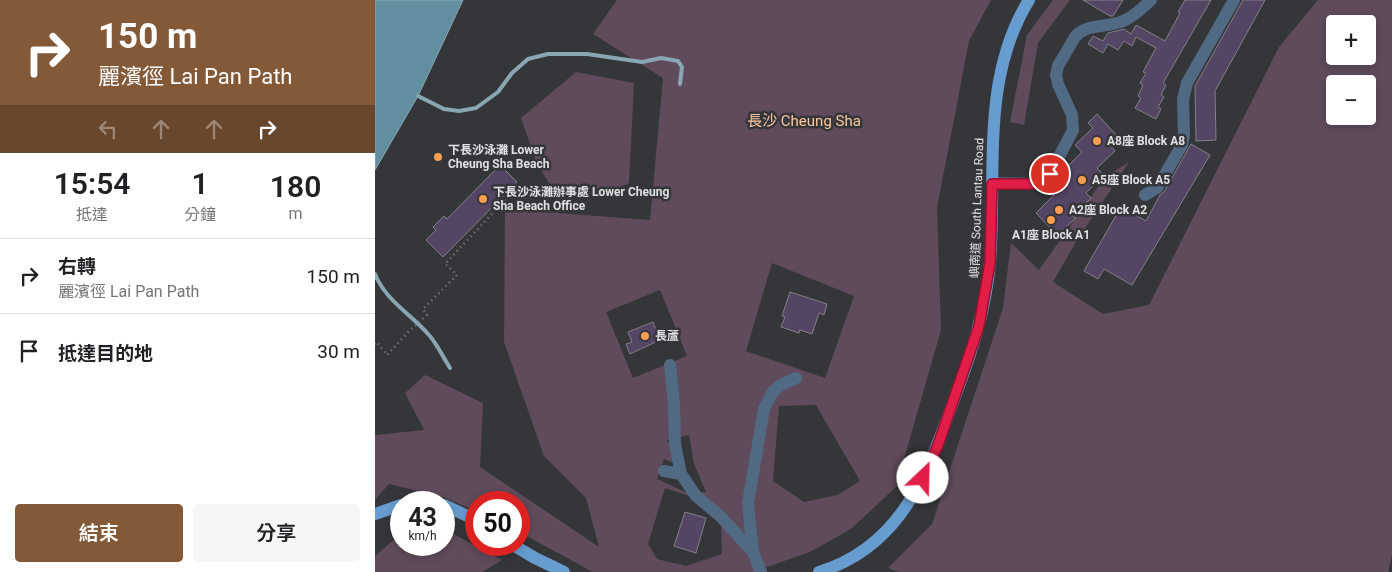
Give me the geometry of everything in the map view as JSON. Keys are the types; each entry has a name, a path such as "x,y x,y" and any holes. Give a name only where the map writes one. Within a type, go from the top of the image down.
{"main road":[{"name":"嶼南道 South Lantau Road","path":"819,572 849,559 864,549 886,531 906,507 927,471 970,354 981,318 990,263 995,110 999,75 1014,28 1029,0"},
{"path":"375,514 390,508"},
{"path":"530,555 564,572"}],"lane":[{"path":"992,184 1035,184 1046,179 1073,130 1072,115 1057,84 1056,75 1058,66 1075,37 1078,33 1088,28 1124,21 1151,0"},
{"path":"1145,196 1157,188 1182,145 1184,135 1183,99 1187,83 1234,0"},
{"path":"670,365 674,404 675,444 681,474 696,496 720,516 753,552"},
{"path":"761,572 753,552 748,504 764,410 772,393 779,386 796,378"},
{"path":"664,471 681,474"}],"path":[{"path":"375,344 377,342 387,355 427,315 423,309 457,275 445,264 519,185"}],"shaded area":[{"path":"617,0 991,0 969,41 937,208 941,330 896,487 851,529 810,552 753,572 593,572 530,538 530,501 599,547 586,498 544,456 504,342 505,209 650,220 663,78 593,34","holes":["772,263 854,296 825,378 746,351","660,290 687,356 633,378 606,312","816,405 860,481 837,495 804,502 773,481 779,406","689,435 694,464 706,492 685,492 657,479 664,459 676,464 681,452 666,441","665,488 692,497 721,524 722,554 686,566 657,559 648,544"]},
{"path":"1053,0 1070,0 1038,43 1024,125 1010,122 1027,35"},
{"path":"1318,0 1392,0 1392,556 1388,572 899,572 888,568 932,524 1003,308 1011,243 1039,270 1105,177 1129,162 1076,242 1053,282 1103,314 1149,305 1279,47"},
{"path":"576,72 634,83 629,183 603,195 551,186 537,164 521,118"},
{"path":"425,375 483,403 480,467 516,491 465,491 465,506 455,502 455,491 418,491 389,484 375,500 375,435 424,430 405,393"},
{"path":"455,535 465,540 465,556 495,556 502,560 482,572 375,572 375,556 390,543 390,556 455,556"}],"water":[{"path":"375,0 463,0 418,96 375,170"}],"building":[{"path":"1083,0 1123,0 1113,16 1110,16"},
{"path":"1185,0 1211,0 1163,83 1166,85 1161,95 1164,97 1158,107 1161,109 1156,119 1135,108 1141,98 1138,96 1143,85 1140,83 1146,73 1143,72 1156,48 1136,37 1132,46 1124,41 1118,50 1108,44 1103,53 1088,44 1093,36 1103,41 1108,33 1124,29 1131,34 1136,25 1165,41"},
{"path":"1243,0 1265,0 1215,91 1216,140 1196,141 1195,86"},
{"path":"1097,114 1118,137 1110,145 1115,151 1097,168 1104,175 1086,193 1091,198 1073,216 1076,218 1057,235 1036,213 1054,195 1052,193 1070,176 1064,170 1082,152 1075,145 1093,128 1088,123"},
{"path":"1191,144 1210,155 1132,285 1104,269 1098,279 1084,271 1121,207 1146,221"},
{"name":"下長沙泳灘辦事處 Lower Cheung Sha Beach Office","path":"500,165 517,182 443,257 426,240 436,230 433,227 444,216 447,219"},
{"path":"790,292 827,304 824,315 819,313 812,334 800,330 799,333 781,327 785,317 782,316"},
{"name":"長蘆","path":"653,322 660,340 630,354 626,344 632,342 628,332"},
{"path":"685,512 706,518 696,553 674,546"}],"waterway":[{"path":"418,96 444,109 459,111 476,108 498,92 512,73 528,59 548,54 587,54 642,62 661,58 678,61 682,67 680,84"},
{"path":"375,274 385,292 432,339 450,368"}],"place":[{"name":"A8座 Block A8","path":"1097,141"},
{"name":"下長沙泳灘 Lower Cheung Sha Beach","path":"438,157"},
{"name":"A5座 Block A5","path":"1082,180"},
{"name":"下長沙泳灘辦事處 Lower Cheung Sha Beach Office","path":"483,199"},
{"name":"A2座 Block A2","path":"1059,210"},
{"name":"A1座 Block A1","path":"1051,220"},
{"name":"長蘆","path":"645,336"}],"district":[{"name":"長沙 Cheung Sha","path":"804,121"}],"route":[{"path":"923,478 938,445 979,326 990,263 992,184 1035,184 1046,179 1050,174"}]}
